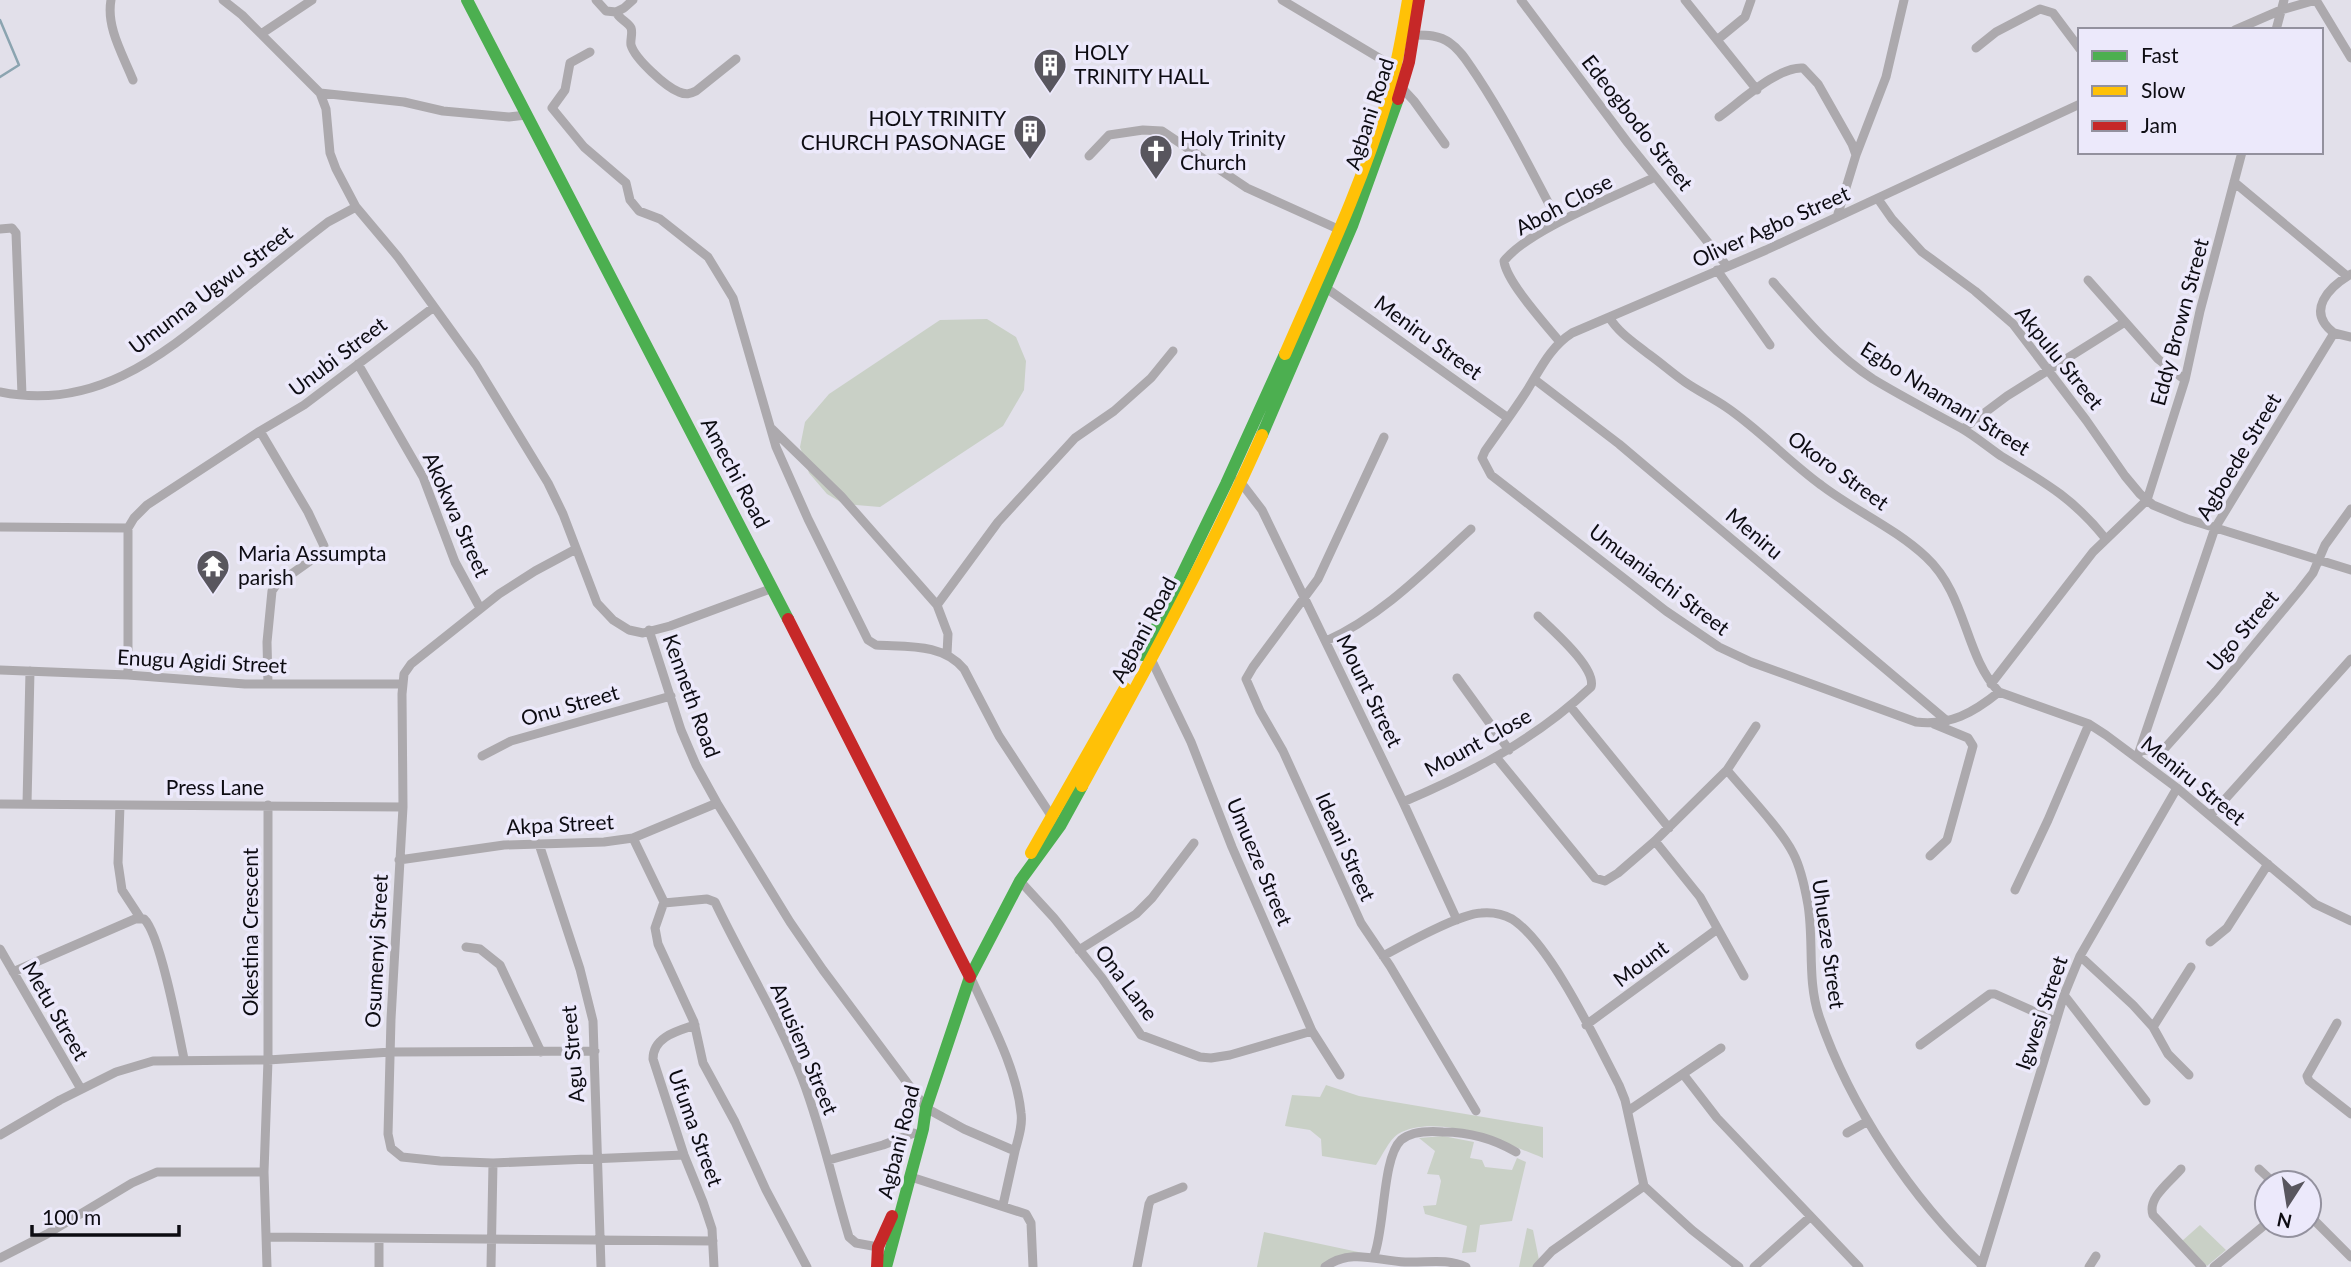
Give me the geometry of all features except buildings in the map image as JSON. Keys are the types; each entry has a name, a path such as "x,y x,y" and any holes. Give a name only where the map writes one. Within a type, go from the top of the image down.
{"main road":[{"name":"Amechi Road","path":"467,0 773,588 967,972"},
{"name":"Agbani Road","path":"877,1267 878,1247 889,1226 945,1022 967,972 1151,659 1241,483 1321,284 1371,147 1396,68 1408,0"},
{"name":"Agbani Road","path":"967,972 1005,913 1020,881 1056,822 1139,663 1321,284 1352,226 1402,88 1419,0"},
{"name":"Agbani Road","path":"886,1267 923,1129 924,1105"}],"street":[{"path":"111,0 110,13 116,39 133,80"},
{"path":"223,0 320,93 404,102 443,111 509,117 526,115"},
{"path":"261,34 312,0"},
{"path":"596,0 606,10 616,12 633,0"},
{"path":"1282,0 1396,68"},
{"name":"Edeogbodo Street","path":"1521,0 1727,266"},
{"path":"1685,0 1757,90"},
{"path":"1717,40 1745,17 1751,0"},
{"path":"1837,217 1886,77 1904,0"},
{"path":"2239,28 2282,5 2316,0 2351,58"},
{"path":"2276,28 2282,5"},
{"path":"1976,48 1996,32 2040,9 2053,13 2078,46"},
{"path":"616,12 631,30 631,45 639,60 681,93 696,92 736,59"},
{"path":"1414,35 1436,36 1452,43 1464,57 1502,113 1549,204"},
{"path":"590,52 570,63 565,90 552,108 584,147 626,183 630,200 639,211 660,219 708,257 733,298 776,447 868,640 876,645 935,650 957,660 999,736 1056,822"},
{"path":"1719,117 1779,74 1803,68 1818,84 1857,155"},
{"path":"1402,88 1444,144"},
{"name":"Kenneth Road","path":"320,93 326,109 330,153 356,207 398,257 476,365 548,483 563,514 597,603 606,614 629,629 643,633 649,630 691,754 717,803 790,922 863,1026 924,1105"},
{"name":"Oliver Agbo Street","path":"1508,418 1546,357 1559,341 1579,329 1878,199 2078,105"},
{"path":"1089,156 1110,135 1143,130 1162,131 1247,188 1339,229"},
{"name":"Eddy Brown Street","path":"2144,497 2185,380 2241,154"},
{"name":"Aboh Close","path":"1559,341 1505,269 1505,259 1549,229 1656,177"},
{"path":"2234,182 2349,275 2328,292 2322,301 2322,315 2329,330 2351,337"},
{"name":"Akpulu Street","path":"1878,199 1892,219 1922,251 2013,324 2144,497"},
{"name":"Umunna Ugwu Street","path":"0,392 22,395 64,394 99,387 148,363 328,222 356,207"},
{"path":"0,229 12,228 16,233 22,395"},
{"path":"1717,270 1770,345"},
{"path":"2088,280 2158,359 2185,380"},
{"name":"Egbo Nnamani Street","path":"1773,282 1811,324 1856,367 1963,429 2061,493 2084,512 2105,538"},
{"name":"Meniru Street","path":"1321,284 1508,418"},
{"name":"Unubi Street","path":"128,528 134,517 147,505 260,430 297,410 434,307"},
{"name":"Okoro Street","path":"1609,317 1631,341 1685,382 1725,406 1821,485 1899,535 1926,557 1951,590 1991,684 1999,692"},
{"path":"1963,429 2001,400 2125,323"},
{"name":"Agboede Street","path":"2139,754 2216,528 2334,333"},
{"path":"937,605 998,522 1075,438 1114,411 1151,377 1173,351"},
{"name":"Akokwa Street","path":"358,364 423,477 454,562 480,608"},
{"name":"Meniru","path":"1534,379 1619,444 1947,721"},
{"name":"Umuaniachi Street","path":"1508,418 1483,454 1483,463 1491,475 1719,648 1906,719 1933,723 1947,721 1973,712 1999,692"},
{"path":"771,428 841,496 937,605 948,634 947,654"},
{"path":"260,430 308,512 324,551 276,585 272,591 267,642 268,684"},
{"path":"1304,595 1318,579 1384,437"},
{"name":"Mount Street","path":"1233,470 1262,510 1404,802 1457,920"},
{"path":"1991,684 2105,538 2144,497 2161,509 2351,570"},
{"name":"Ugo Street","path":"2139,754 2165,748 2216,691 2299,591 2320,560 2325,545 2351,509"},
{"path":"0,527 128,528 128,676"},
{"path":"1326,641 1361,622 1408,586 1471,529"},
{"path":"403,684 405,671 411,664 480,608 516,582 576,549"},
{"path":"649,630 670,626 773,588"},
{"name":"Ideani Street","path":"1304,595 1253,667 1246,678 1247,682 1283,751 1361,923 1476,1111"},
{"name":"Mount Close","path":"1404,802 1509,750 1570,706 1591,687 1592,679 1573,650 1538,616"},
{"name":"Umueze Street","path":"1151,659 1191,742 1232,847 1312,1031 1340,1075"},
{"path":"2210,816 2351,659"},
{"name":"Enugu Agidi Street","path":"0,670 208,683 403,684"},
{"path":"27,804 30,671"},
{"path":"1457,678 1509,750"},
{"name":"Osumenyi Street","path":"403,684 403,807 388,1135 391,1148 397,1154 411,1159 493,1163 684,1155"},
{"name":"Meniru Street","path":"1999,692 2089,724 2139,754 2315,904 2351,921"},
{"name":"Onu Street","path":"482,756 511,741 671,696"},
{"path":"1570,706 1669,828"},
{"path":"1930,856 1947,839 1973,746 1968,738 1933,723"},
{"path":"2015,890 2089,724"},
{"path":"1496,757 1600,881 1609,879 1669,828 1727,770 1756,726"},
{"name":"Uhueze Street","path":"1727,770 1794,854 1808,904 1812,985 1819,1016 1839,1065 1868,1121 1916,1192 1981,1266"},
{"name":"Igwesi Street","path":"1981,1266 2064,995 2080,956 2177,788"},
{"name":"Akpa Street","path":"399,860 504,845 604,842 633,838 717,803"},
{"name":"Press Lane","path":"0,804 403,807"},
{"path":"120,805 118,863 122,890 141,919 150,924 173,1005 184,1059"},
{"name":"Okestina Crescent","path":"267,1267 264,1172 268,1060 268,805"},
{"path":"633,838 664,903 655,928 658,944 695,1025 702,1063 735,1122 807,1267"},
{"path":"1655,841 1700,897 1716,930 1744,975"},
{"path":"1079,950 1136,914 1152,898 1194,843"},
{"name":"Agu Street","path":"539,844 580,970 593,1021 601,1267"},
{"path":"2210,942 2227,928 2268,864"},
{"name":"Ona Lane","path":"1020,881 1079,950 1129,1016 1138,1033 1200,1057 1220,1057 1312,1031"},
{"name":"Anusiem Street","path":"664,903 706,899 715,902 764,995 797,1067 829,1160 849,1237 856,1243 878,1247"},
{"path":"1383,956 1475,913 1502,915 1517,923 1539,946 1556,970 1619,1085 1628,1111 1644,1186 1692,1230 1739,1267"},
{"path":"13,972 141,919"},
{"name":"Mount","path":"1586,1025 1716,930"},
{"path":"466,947 480,949 500,965 541,1052"},
{"name":"Metu Street","path":"0,949 81,1089"},
{"path":"2080,956 2133,1005 2153,1027 2168,1054 2189,1075"},
{"path":"2153,1027 2192,967"},
{"path":"967,972 1008,1062 1021,1110 1016,1151 1003,1205"},
{"path":"1920,1045 1990,994 2055,1021"},
{"path":"2064,995 2146,1101"},
{"path":"2337,1024 2307,1076 2309,1081 2351,1114"},
{"name":"Ufuma Street","path":"695,1025 663,1038 655,1046 653,1054 656,1072 684,1155 703,1202 713,1241 715,1267"},
{"path":"1628,1111 1721,1048"},
{"path":"0,1135 81,1089 133,1065 153,1061 268,1060 391,1052 595,1051"},
{"path":"1683,1073 1717,1118 1859,1267"},
{"path":"924,1105 964,1129 1016,1151"},
{"path":"1847,1133 1868,1121"},
{"path":"1374,1256 1380,1240 1393,1155 1403,1139 1427,1131 1459,1132 1502,1143 1516,1152"},
{"path":"829,1160 914,1133"},
{"path":"491,1267 493,1163"},
{"path":"2181,1169 2153,1200 2150,1207 2153,1215 2203,1267"},
{"path":"0,1258 47,1234 132,1183 157,1172 264,1172"},
{"path":"911,1177 1022,1212 1030,1219 1033,1267"},
{"path":"1537,1267 1552,1251 1644,1186"},
{"path":"1138,1267 1149,1204 1152,1200 1183,1187"},
{"path":"1754,1267 1810,1217"},
{"path":"2323,1229 2351,1257"},
{"path":"2214,1267 2253,1235"},
{"path":"266,1237 713,1241"},
{"path":"379,1239 379,1267"},
{"path":"1325,1267 1337,1260 1374,1256 1398,1264 1443,1261 1466,1267"},
{"path":"2089,1267 2096,1256"}],"shaded area":[{"path":"987,319 1016,337 1026,361 1024,390 1003,426 880,507 844,504 827,494 809,473 800,447 805,422 829,394 940,320"},
{"path":"1326,1085 1359,1096 1543,1127 1543,1158 1471,1132 1432,1126 1414,1128 1398,1134 1376,1165 1322,1156 1321,1139 1310,1130 1285,1126 1292,1095 1320,1097"},
{"path":"1443,1136 1474,1142 1470,1158 1482,1160 1485,1167 1512,1170 1517,1158 1526,1162 1512,1221 1480,1225 1476,1252 1462,1253 1467,1226 1425,1214 1423,1206 1436,1205 1441,1181 1439,1175 1427,1174 1435,1151 1419,1138"},
{"path":"2200,1225 2226,1250 2207,1266 2182,1241"},
{"path":"1527,1228 1533,1230 1539,1260 1536,1267 1519,1267"},
{"path":"1264,1232 1363,1253 1322,1267 1257,1267"}],"waterway":[{"path":"0,20 19,65 0,77"}],"traffic: fast":[{"path":"467,0 788,619"},
{"path":"1262,435 1352,226 1398,99"},
{"path":"1143,655 1226,484 1285,354"},
{"path":"886,1267 923,1129 926,1108 970,977 1020,881 1060,826 1082,786"}],"traffic: slow":[{"path":"1285,354 1340,229 1377,133 1394,75 1408,0"},
{"path":"1082,786 1153,656 1262,435"},
{"path":"1031,853 1125,688"}],"traffic: jam":[{"path":"1398,99 1409,62 1419,0"},
{"path":"788,619 970,977"},
{"path":"877,1267 878,1247 892,1216"}],"place":[{"name":"HOLY TRINITY HALL","path":"1050,95"},
{"name":"HOLY TRINITY CHURCH PASONAGE","path":"1030,161"},
{"name":"Holy Trinity Church","path":"1156,181"},
{"name":"Maria Assumpta parish","path":"213,596"}]}
